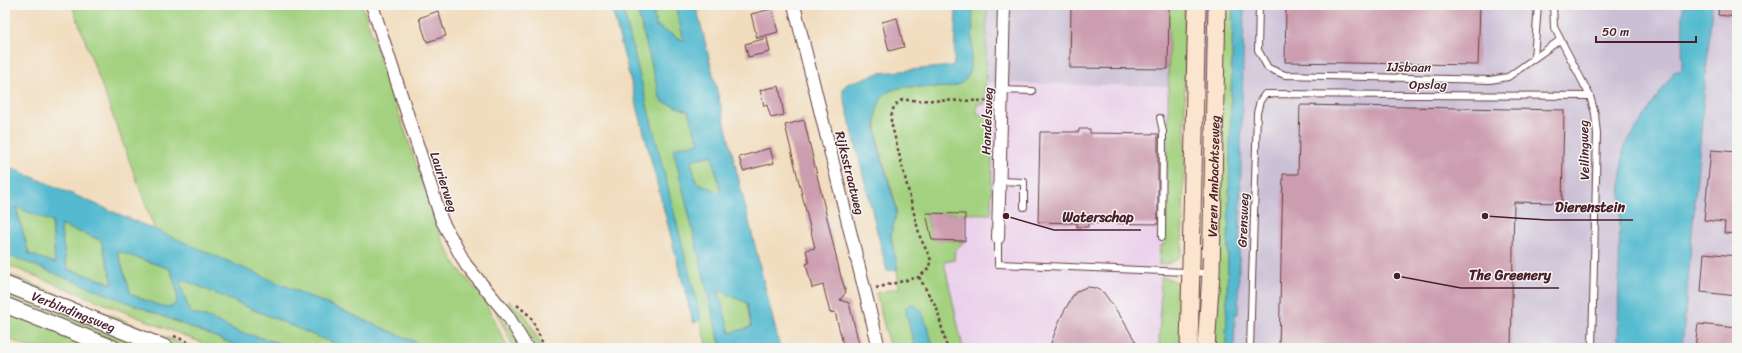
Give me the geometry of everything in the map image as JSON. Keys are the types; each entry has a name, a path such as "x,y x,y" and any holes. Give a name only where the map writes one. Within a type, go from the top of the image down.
{"main road":[{"name":"Veren Ambachtseweg","path":"1189,348 1197,5"},
{"name":"Veren Ambachtseweg","path":"1206,348 1211,273 1217,5"}],"street":[{"name":"Laurierweg","path":"372,5 442,221 466,265 508,316 527,348"},
{"name":"Rijksstraatweg","path":"794,5 879,348"},
{"name":"Handelsweg","path":"998,238 1004,5"},
{"name":"Verbindingsweg","path":"5,284 166,348"},
{"name":"Verbindingsweg","path":"5,305 112,348"}],"lane":[{"name":"IJsbaan","path":"1259,5 1258,50 1268,68 1285,74 1490,80 1508,77 1560,40"},
{"path":"1534,58 1538,5"},
{"name":"Veilingweg","path":"1559,5 1553,7 1554,27 1590,96 1595,114 1597,134 1592,348"},
{"path":"1002,96 1032,91"},
{"name":"Opslag","path":"1265,94 1590,96"},
{"name":"Grensweg","path":"1250,348 1257,113 1260,101 1265,94"},
{"path":"1160,118 1163,132 1162,237"},
{"path":"999,181 1024,182 1024,207"},
{"path":"998,238 998,264 1211,273"}],"path":[{"path":"866,291 920,278 928,269 931,260 920,237 891,122 893,109 897,103 902,100 1002,96"},
{"path":"920,278 937,309 947,348"}],"shaded area":[{"path":"961,5 1737,5 1737,348 1226,348 1239,92 1178,86 977,83"},
{"path":"958,70 977,83 1178,86 1166,348 919,348 850,92"}],"green space":[{"path":"72,5 362,5 442,240 457,267 482,296 508,348 429,348 155,230"},
{"path":"622,5 636,5 661,101 688,111 699,143 673,148 721,348 707,348"},
{"path":"652,5 675,5 684,41 656,26"},
{"path":"973,5 987,5 985,104 977,104 977,114 993,115 991,214 926,213 932,240 965,241 955,250 954,260 944,262 963,348 934,348 921,310 905,308 915,348 890,348 876,293 899,288 891,236 896,216 896,209 894,197 879,147 876,129 876,113 880,100 889,91 910,86 950,87 971,58"},
{"path":"1169,5 1185,5 1185,135 1182,250 1179,257 1171,263 1159,265 1160,246 1164,245 1168,126"},
{"path":"1221,5 1233,5 1226,348 1211,348"},
{"path":"712,155 721,193 696,182 691,160"},
{"path":"16,206 52,222 55,263 29,254"},
{"path":"60,224 101,240 114,284 67,269"},
{"path":"117,250 170,269 177,297 175,304 170,307 163,306 131,294"},
{"path":"5,253 243,348 215,348 5,264"},
{"path":"5,273 193,348 176,348 5,280"},
{"path":"1161,277 1174,281 1179,285 1183,292 1180,348 1159,348"},
{"path":"182,279 344,348 289,348 276,342 239,332 214,320 192,313 189,310 180,283"},
{"path":"5,288 154,348 124,348 5,300"},
{"path":"718,290 747,303 751,327 730,333"},
{"path":"509,301 525,315 543,348 536,348 527,329 508,302"},
{"path":"5,309 102,348 31,348 5,337"},
{"path":"495,309 511,330 520,348 514,348"}],"water":[{"path":"611,5 622,5 701,319 696,323 693,322"},
{"path":"636,5 652,5 656,26 684,41 675,5 696,5 780,348 721,348 673,148 699,143 688,111 661,101","holes":["712,155 721,193 696,182 691,160","718,290 747,303 751,327 730,333"]},
{"path":"956,5 973,5 970,69 968,75 962,83 941,88 914,87 890,91 882,98 878,108 876,132 878,145 896,209 896,216 891,236 898,269 887,271 843,94 843,88 847,84 880,73 952,66 954,63"},
{"path":"1233,5 1244,5 1238,314 1235,314 1234,348 1226,348"},
{"path":"1683,5 1712,5 1682,348 1618,348 1620,201 1623,148 1674,72 1682,70"},
{"path":"5,165 429,348 344,348 181,280 180,283 189,310 192,313 214,320 239,332 276,342 289,348 243,348 5,253","holes":["16,207 52,222 55,263 29,254","60,225 101,240 113,284 67,269","117,251 170,269 176,286 177,297 175,304 170,307 163,306 131,294"]},
{"path":"911,304 916,306 923,315 934,348 915,348 905,308"}],"building":[{"path":"1071,5 1169,5 1168,69 1070,68"},
{"path":"1286,5 1480,5 1478,65 1285,62"},
{"path":"1719,5 1737,5 1737,17 1718,15"},
{"path":"772,9 778,32 757,38 751,14"},
{"path":"438,11 446,36 427,42 419,18"},
{"path":"897,18 904,47 889,51 882,22"},
{"path":"767,38 770,52 748,57 745,44"},
{"path":"779,86 784,115 771,118 767,105 764,106 760,90"},
{"path":"1300,105 1564,110 1562,203 1514,202 1511,348 1279,348 1283,174 1298,174"},
{"path":"804,120 841,277 846,292 840,300 849,303 860,348 844,348 835,312 830,313 823,285 812,288 806,264 809,263 806,250 815,248 785,125"},
{"path":"1079,129 1090,129 1090,133 1158,134 1158,224 1088,223 1088,227 1077,227 1077,223 1038,222 1040,132 1079,132"},
{"path":"770,148 774,163 743,171 739,157"},
{"path":"1711,150 1737,152 1737,234 1724,233 1725,222 1704,220"},
{"path":"926,213 965,214 965,241 932,240"},
{"path":"1704,253 1737,256 1737,296 1701,292"},
{"path":"1087,287 1095,288 1104,293 1123,320 1139,348 1049,348 1061,317 1072,297 1077,291"},
{"path":"1698,324 1737,328 1737,348 1695,348"}],"place":[{"name":"Waterschap","path":"1006,216"},
{"name":"Dierenstein","path":"1485,216"},
{"name":"The Greenery","path":"1397,276"}]}
